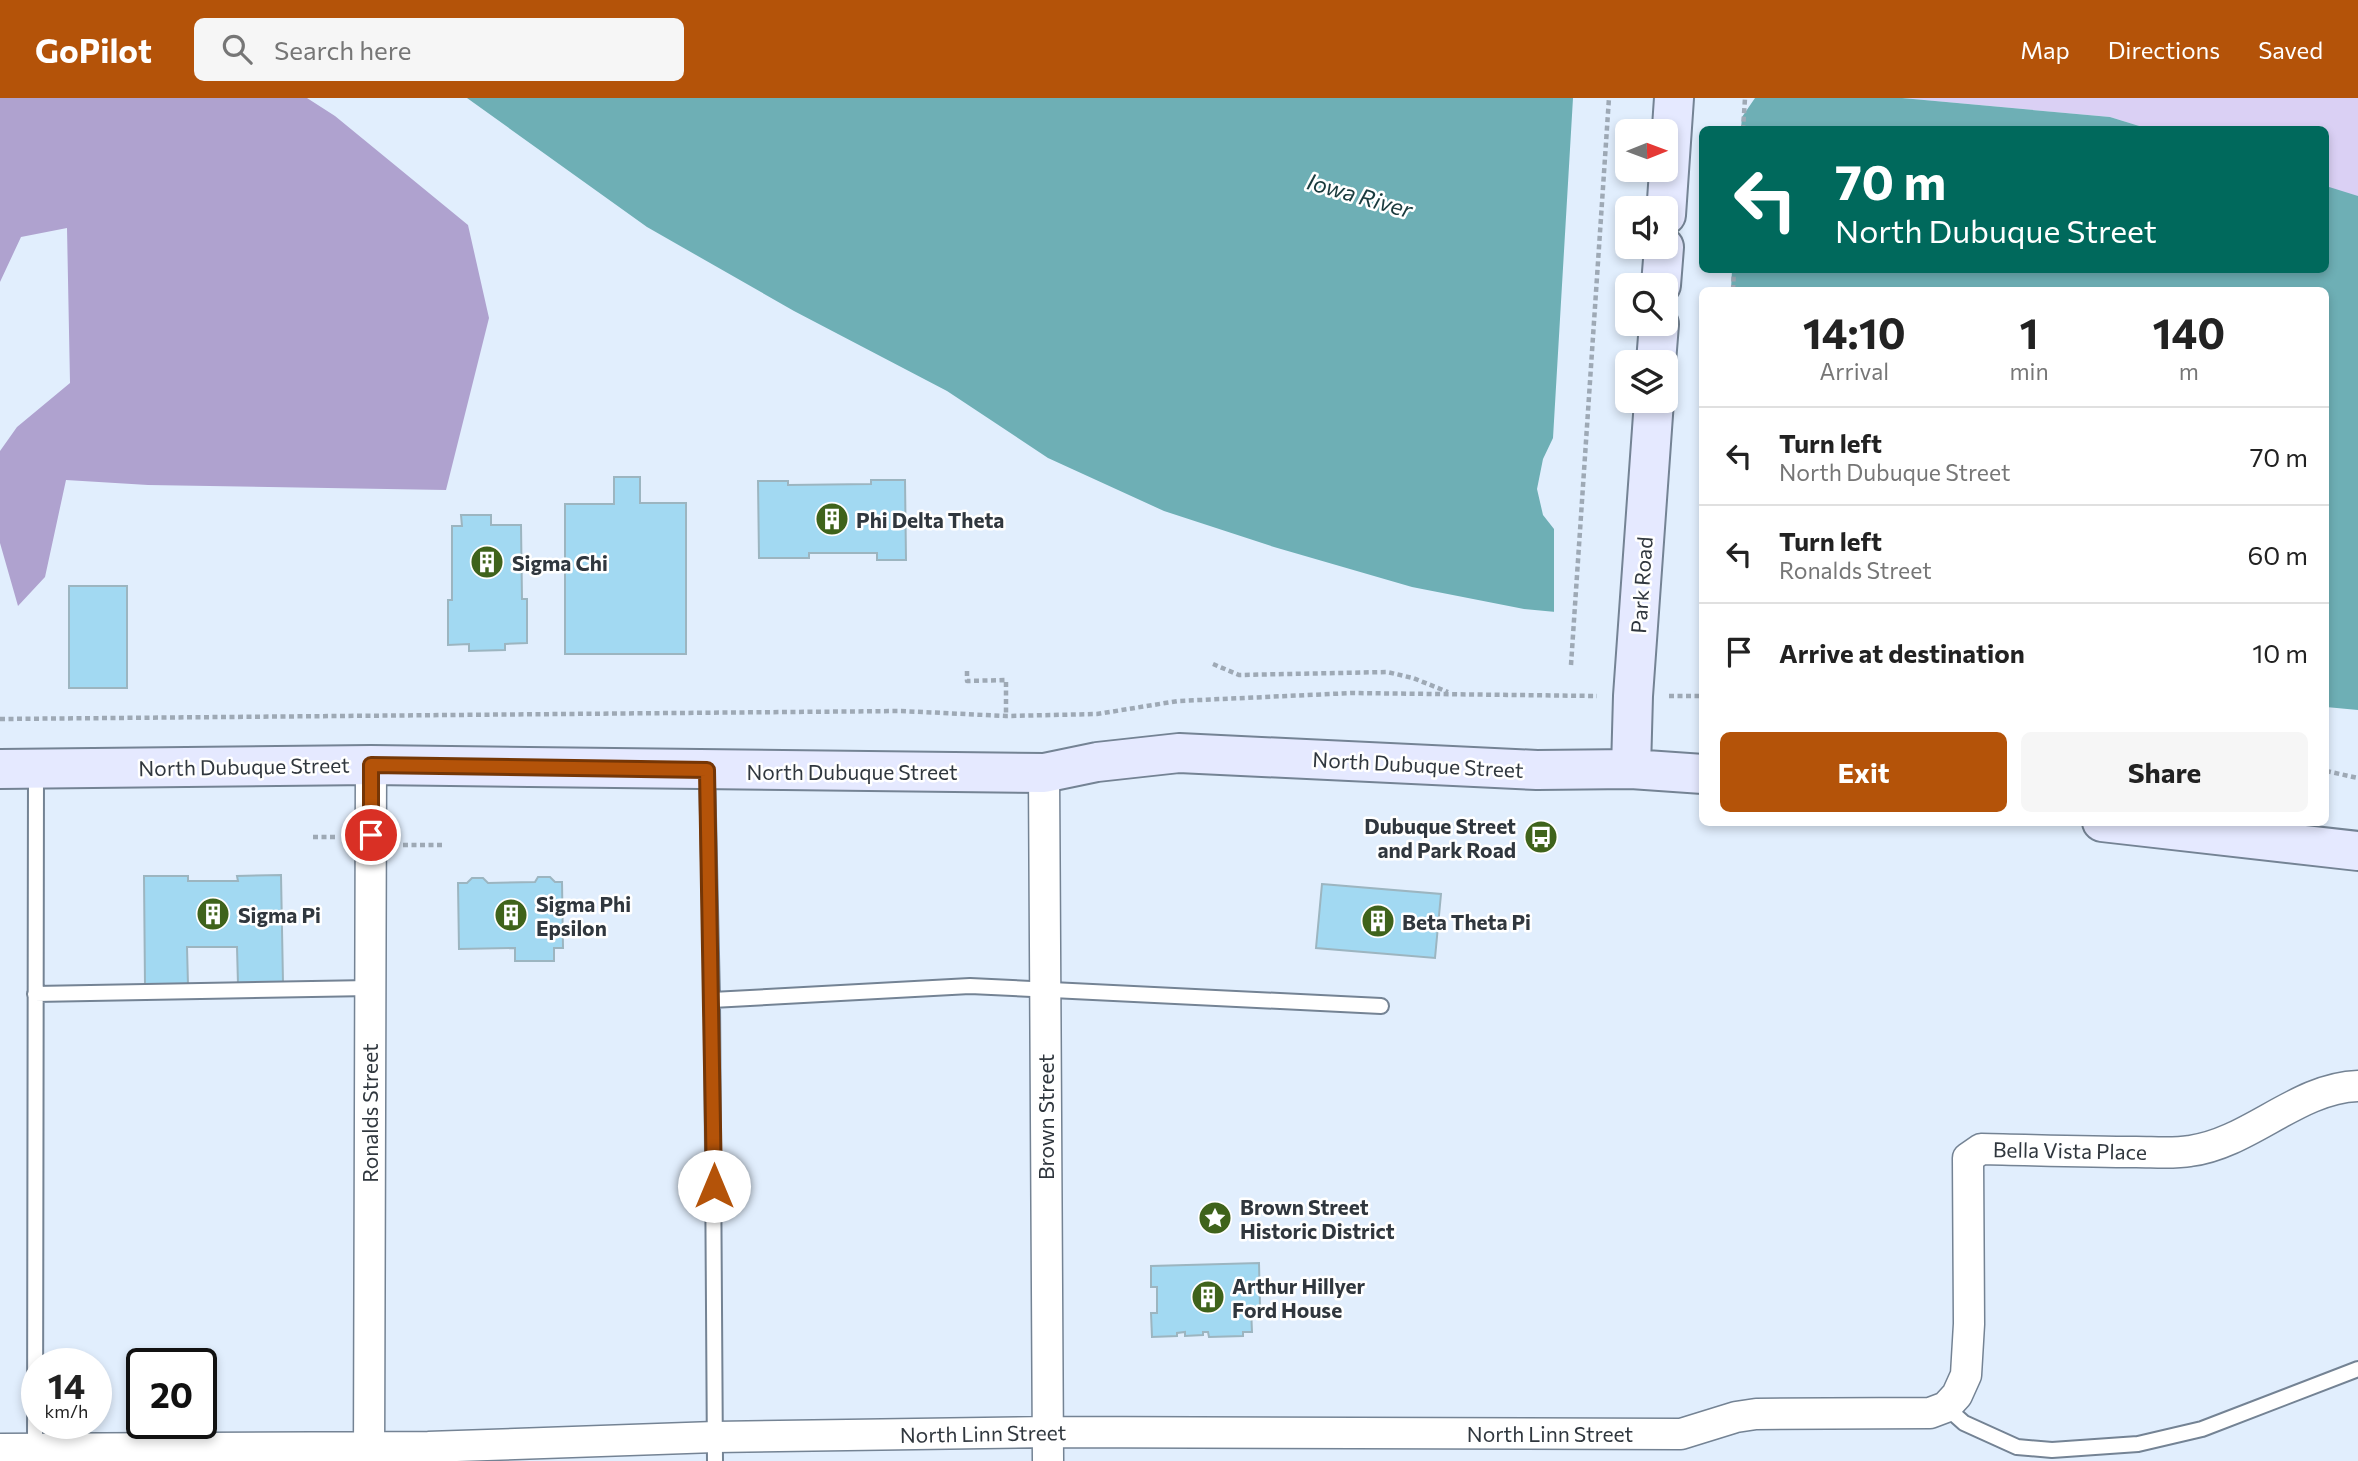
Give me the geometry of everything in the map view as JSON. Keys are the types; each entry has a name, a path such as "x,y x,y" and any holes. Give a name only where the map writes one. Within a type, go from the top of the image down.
{"main road":[{"path":"1667,196 1674,98"},
{"name":"Park Road","path":"1631,769 1653,413"},
{"name":"North Dubuque Street","path":"18,769 371,765 1044,773 1097,762 1179,753 1536,770 1631,769 1699,774"},
{"path":"2137,826 2358,851"}],"street":[{"name":"Ronalds Street","path":"368,1454 371,765"},
{"name":"Brown Street","path":"1044,773 1047,1447"},
{"name":"Bella Vista Place","path":"1951,1401 1966,1375 1969,1324 1968,1158 1981,1149 2190,1152 2218,1143 2313,1097 2344,1086 2358,1086"},
{"name":"North Linn Street","path":"0,1449 35,1455 368,1454 428,1447 1047,1447 1681,1434 1736,1417 1756,1414 1930,1413 1951,1401"}],"lane":[{"path":"18,769 35,994 35,1455"},
{"path":"707,770 712,1000 715,1449"},
{"path":"712,1000 956,986 1381,1006"},
{"path":"35,994 370,988"},
{"path":"1951,1401 1964,1423 2017,1447 2052,1450 2138,1444 2202,1429 2358,1368"}],"path":[{"path":"1571,666 1609,98"},
{"path":"1743,126 1745,98"},
{"path":"1213,664 1239,676 1387,672 1413,678 1451,694"},
{"path":"967,671 967,681 1006,680 1006,716"},
{"path":"0,719 888,711 1006,716 1097,714 1178,701 1352,693 1560,696"},
{"path":"2329,772 2358,778"},
{"path":"313,837 337,836"},
{"path":"399,845 444,845"}],"shaded area":[{"path":"0,98 307,98 335,116 468,225 489,318 446,490 148,485 66,480 45,577 18,606 0,543 0,451 17,427 70,383 67,228 21,237 0,282"},
{"path":"1902,98 2358,98 2358,202 2329,192 2329,126 2139,126 2110,117"}],"water":[{"name":"Iowa River","path":"467,98 1902,98 2110,117 2139,126 1699,126 1699,273 2329,273 2329,187 2358,196 2358,710 2329,707 2329,287 1699,287 1699,304 1678,377 1678,350 1615,350 1615,413 1668,413 1609,617 1524,609 1412,587 1274,547 1164,511 1048,458 947,391 794,311 647,227"}],"pier":[{"path":"1573,98 1755,98 1742,117 1741,126 1699,126 1699,273 1732,273 1731,287 1699,287 1699,635 1554,615 1554,529 1543,515 1537,489 1543,459 1553,438"}],"building":[{"path":"614,477 640,477 640,503 686,503 686,654 565,654 565,504 614,504"},
{"name":"Phi Delta Theta","path":"871,480 905,480 906,560 877,560 877,553 809,553 809,558 759,558 758,481 788,481 788,485 871,484"},
{"name":"Sigma Chi","path":"461,515 491,515 491,525 521,525 522,599 527,599 527,643 505,644 505,650 469,651 469,644 448,645 448,600 452,600 452,526 462,526"},
{"path":"69,586 127,586 127,688 69,688"},
{"name":"Sigma Pi","path":"281,875 283,983 238,984 237,947 187,947 188,985 145,986 144,876 188,876 188,881 238,881 237,876"},
{"name":"Sigma Phi Epsilon","path":"538,877 550,877 555,882 562,882 563,948 554,948 554,961 515,961 515,948 459,949 458,883 467,883 472,878 483,878 488,883 535,882"},
{"name":"Beta Theta Pi","path":"1322,884 1441,894 1435,958 1316,948"},
{"name":"Arthur Hillyer Ford House","path":"1259,1263 1260,1307 1251,1307 1252,1332 1243,1332 1243,1336 1209,1337 1208,1332 1203,1332 1203,1335 1185,1336 1185,1332 1177,1333 1177,1336 1152,1337 1151,1313 1157,1313 1157,1287 1151,1287 1151,1266"}],"place":[{"name":"Phi Delta Theta","path":"832,519"},
{"name":"Sigma Chi","path":"487,562"},
{"name":"Dubuque Street and Park Road","path":"1541,837"},
{"name":"Sigma Pi","path":"213,914"},
{"name":"Sigma Phi Epsilon","path":"511,915"},
{"name":"Beta Theta Pi","path":"1378,921"},
{"name":"Brown Street Historic District","path":"1215,1218"},
{"name":"Arthur Hillyer Ford House","path":"1208,1297"}],"route":[{"path":"371,835 371,765 707,770 714,1186"}]}
